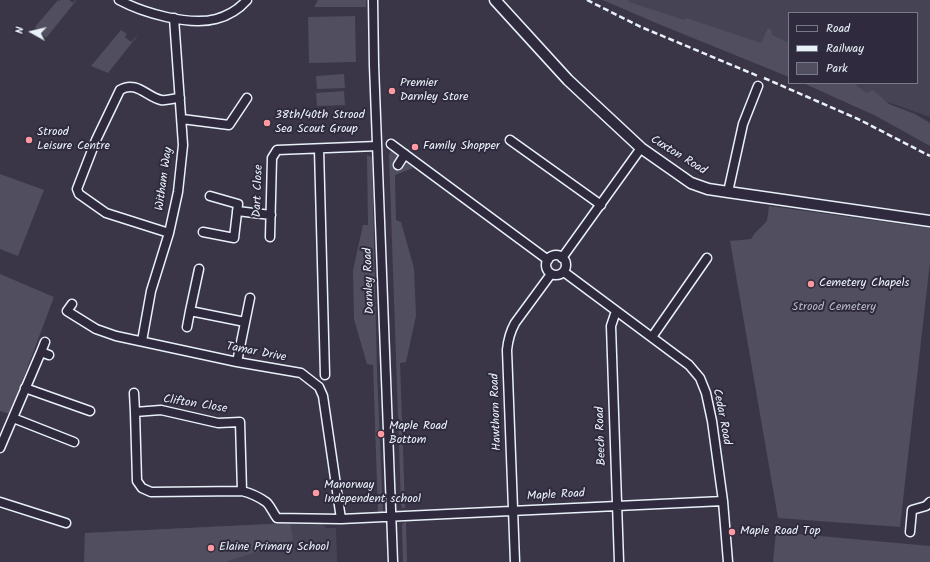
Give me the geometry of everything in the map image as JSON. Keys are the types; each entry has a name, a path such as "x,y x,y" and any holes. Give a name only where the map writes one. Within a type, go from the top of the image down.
{"main road":[{"name":"Cuxton Road","path":"495,0 568,80 641,148 691,182 708,189 930,221"}],"street":[{"path":"119,0 147,12 174,18 198,20 216,19 235,10 247,0"},
{"name":"Darnley Road","path":"373,0 374,65 393,562"},
{"name":"Witham Way","path":"142,341 151,291 169,233 178,192 183,146 174,18"},
{"path":"169,233 106,212 79,194 77,189 118,91 121,88 129,86 141,90 160,100 180,98"},
{"path":"728,192 736,150 743,124 758,86"},
{"path":"182,119 229,125 247,98"},
{"path":"510,140 601,205"},
{"path":"391,144 548,260"},
{"name":"Dart Close","path":"270,237 272,158 277,150 377,146"},
{"path":"562,258 641,148"},
{"path":"319,149 325,375"},
{"path":"398,165 405,154"},
{"path":"203,232 234,238 238,204 210,196"},
{"path":"237,211 271,215"},
{"path":"556,255 562,258 566,263 564,272 559,275 551,274 546,269 548,260 550,257 556,255"},
{"path":"652,337 707,258"},
{"path":"187,327 199,269"},
{"name":"Cedar Road","path":"564,272 689,365 700,378 706,393 712,421 723,501 728,562"},
{"name":"Hawthorn Road","path":"515,562 507,358 508,339 511,329 551,274"},
{"path":"237,362 250,298"},
{"name":"Tamar Drive","path":"72,304 67,310 96,329 116,336 237,362 301,373 319,387 323,396 326,411 341,519"},
{"path":"190,311 245,322"},
{"name":"Beech Road","path":"616,311 611,326 618,562"},
{"path":"0,448 45,342"},
{"path":"41,352 49,355"},
{"path":"25,388 90,411"},
{"path":"134,392 137,481 142,488 150,492 242,491 250,493 267,502 277,518 341,519 391,516"},
{"name":"Clifton Close","path":"135,412 161,410 218,423 240,422 242,491"},
{"path":"13,418 74,442"},
{"name":"Maple Road","path":"391,516 723,501"},
{"path":"0,502 66,523"},
{"path":"910,532 912,510 926,506 930,502"}],"shaded area":[{"path":"602,0 930,0 930,117 837,84 918,84 918,12 788,12 788,67"},
{"name":"Elaine Primary School","path":"290,523 322,523 326,528 336,528 337,562 84,562 85,533"}],"green space":[{"path":"58,0 69,0 73,3 75,0 76,1 46,38 35,27"},
{"path":"318,0 366,0 366,7 314,7"},
{"path":"603,0 628,0 629,2 684,20 687,18 761,43 768,28 771,29 772,35 788,43 788,77"},
{"path":"355,16 356,62 309,63 308,17"},
{"path":"121,30 127,34 125,37 131,42 139,34 108,73 91,66"},
{"path":"344,74 345,88 317,89 316,76"},
{"path":"805,84 854,84 866,93 873,90 889,104 915,114 930,123 930,146 876,116"},
{"path":"344,91 345,105 317,106 316,93"},
{"path":"391,151 399,157 396,164 401,169 407,163 413,168 395,175 396,220 401,222 414,268 416,316 406,362 400,363 405,508 402,508 401,504 389,154"},
{"path":"367,155 372,157 377,371 383,513 378,513 373,365 367,364 354,319 353,270 363,225 368,225"},
{"path":"0,174 44,190 18,256 0,249"},
{"name":"Strood Cemetery","path":"769,206 930,228 930,262 900,527 778,518 730,241 751,239 767,221"},
{"path":"0,274 54,297 10,414 0,411"},
{"path":"406,522 407,562 403,562 402,526 403,523"},
{"name":"Elaine Primary School","path":"290,523 293,540 225,562 84,562 85,533"},
{"path":"776,532 930,546 930,562 773,562"}],"railway":[{"path":"587,0 641,27 758,76"},
{"path":"764,78 858,119 930,156"}],"place":[{"name":"Premier Darnley Store","path":"392,91"},
{"name":"38th/40th Strood Sea Scout Group","path":"267,123"},
{"name":"Strood Leisure Centre","path":"29,140"},
{"name":"Family Shopper","path":"415,147"},
{"name":"Cemetery Chapels","path":"811,284"},
{"name":"Maple Road Bottom","path":"381,434"},
{"name":"Manorway Independent school","path":"316,493"},
{"name":"Maple Road Top","path":"732,532"},
{"name":"Elaine Primary School","path":"211,548"}]}
